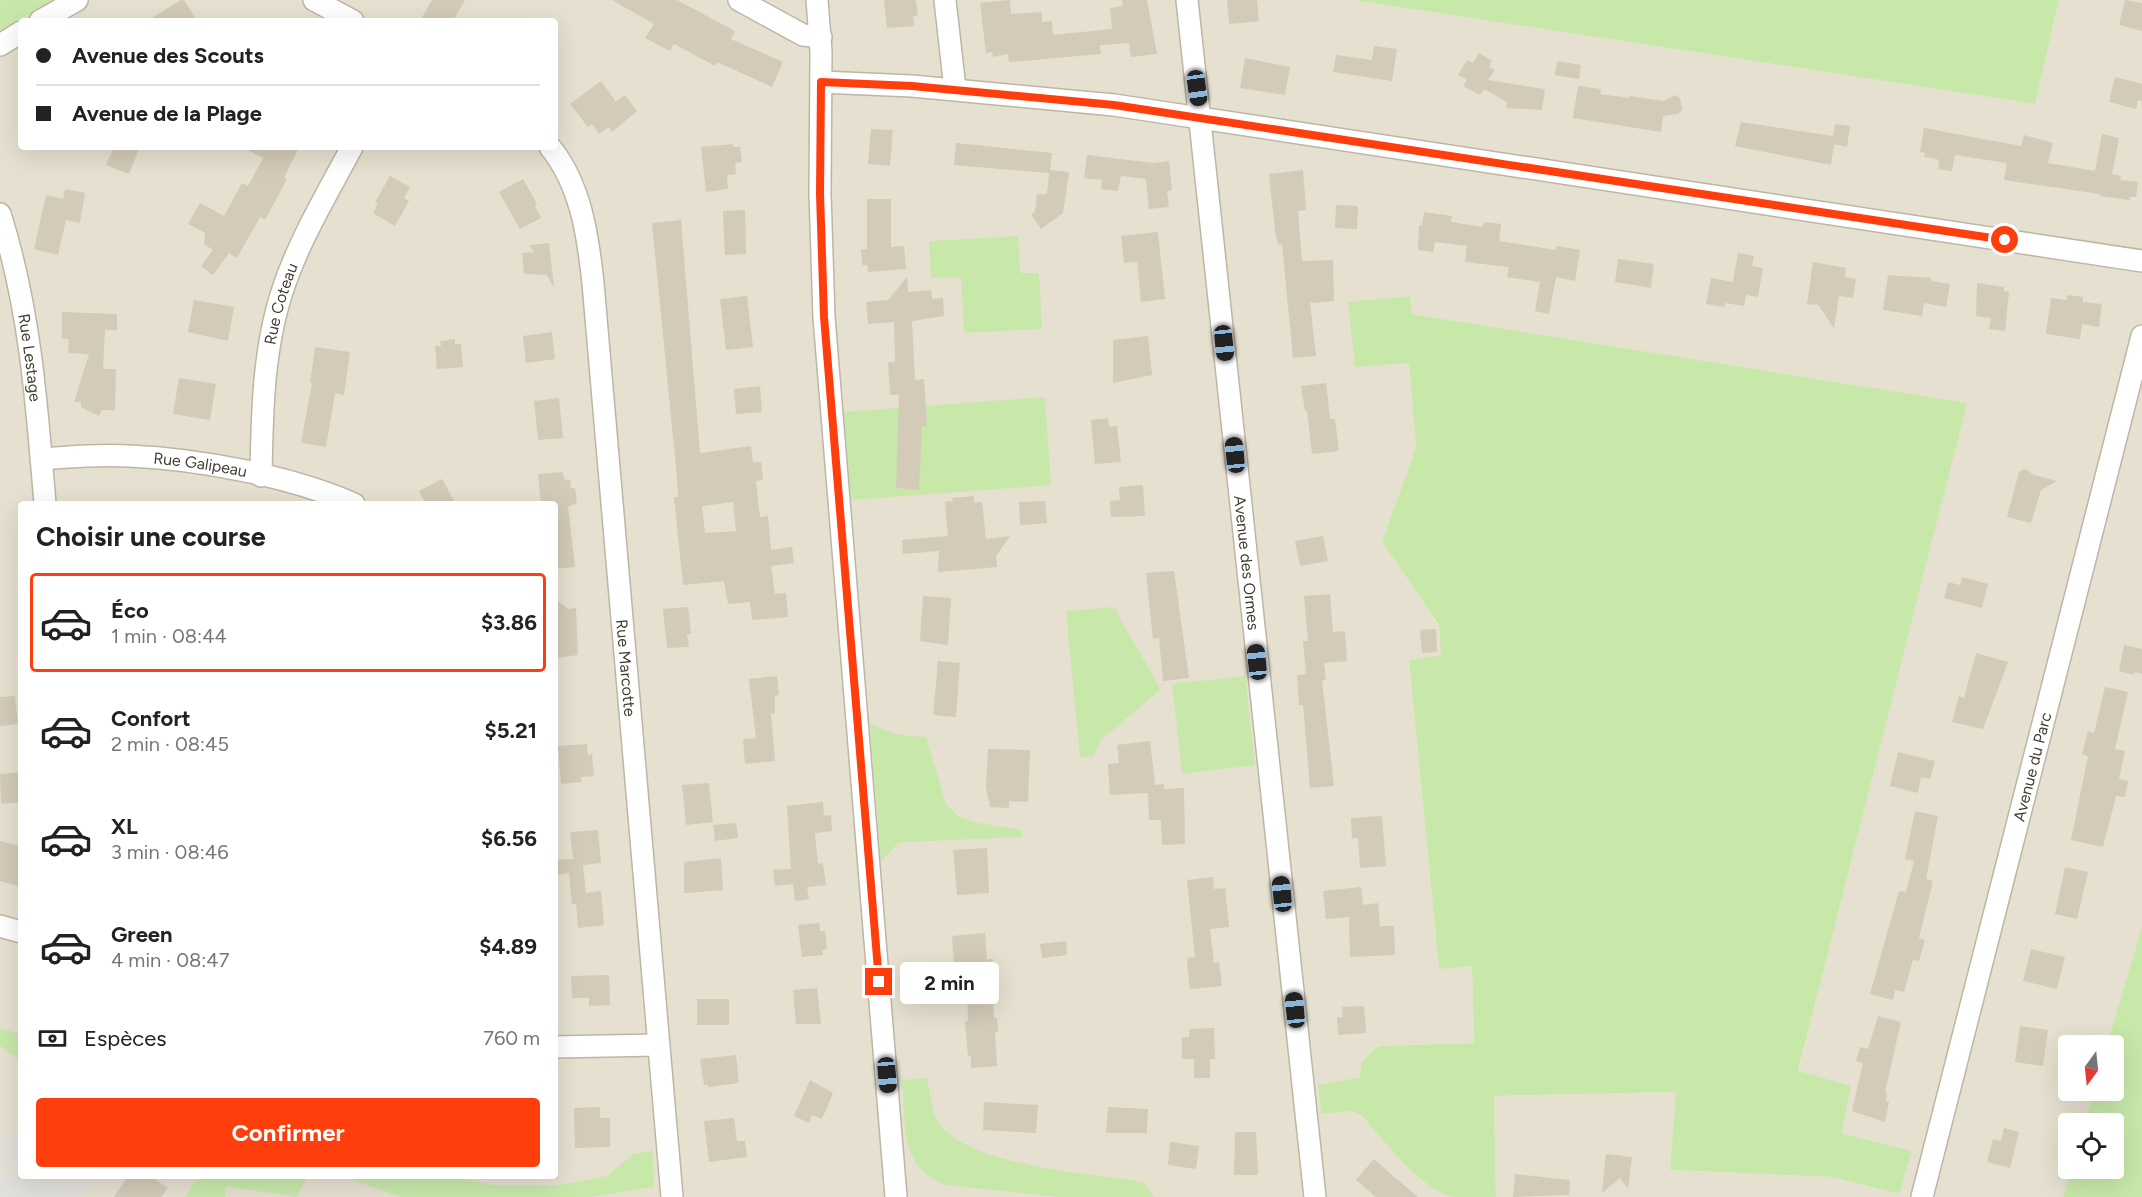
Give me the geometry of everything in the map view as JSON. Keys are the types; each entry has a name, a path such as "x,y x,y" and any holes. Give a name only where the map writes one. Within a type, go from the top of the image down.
{"street":[{"path":"45,18 77,0"},
{"path":"314,0 347,18"},
{"path":"739,0 803,35 821,37"},
{"path":"817,0 821,37 820,194 824,317 896,1197"},
{"path":"945,0 955,89"},
{"name":"Avenue des Ormes","path":"1187,0 1315,1197"},
{"path":"0,45 18,34"},
{"path":"821,82 955,89 1114,105 2142,261"},
{"name":"Rue Coteau","path":"261,476 268,367 281,293 293,261 350,150"},
{"name":"Rue Marcotte","path":"552,150 565,170 580,207 592,274 640,804 657,1045 672,1197"},
{"name":"Rue Lestage","path":"0,214 14,260 28,328 45,501"},
{"name":"Avenue du Parc","path":"1922,1197 2142,336"},
{"name":"Rue Galipeau","path":"41,459 104,455 151,457 311,487 346,501"},
{"path":"0,926 18,931"},
{"path":"558,1047 657,1045"}],"shaded area":[{"path":"54,0 1353,0 2035,104 2059,0 2142,0 2142,926 2110,1035 2058,1035 2058,1101 2091,1101 2087,1113 2058,1113 2058,1179 2068,1179 2063,1197 1496,1197 1494,1096 1677,1092 1670,1170 1832,1177 1899,1194 1912,1151 1841,1133 1798,1072 1966,403 1412,314 1410,296 1348,303 1409,362 1416,447 1382,542 1439,626 1442,655 1409,660 1439,968 1472,966 1474,1043 1379,1046 1360,1077 1318,1085 1321,1114 1352,1111 1361,1115 1418,1176 1454,1197 0,1197 0,31 18,21 18,150 558,150 558,18 23,18"},
{"path":"16,1133 18,1137 18,1160 0,1169 0,1140"},
{"path":"18,1166 18,1179 98,1179 90,1188 75,1197 0,1197 0,1174"}],"green space":[{"path":"0,0 54,0 23,18 18,18 18,21 0,31"},
{"path":"1353,0 2059,0 2035,104"},
{"path":"1018,236 1020,273 1039,273 1042,329 964,333 961,277 931,278 929,241"},
{"path":"1410,296 1412,314 1967,403 1798,1071 1851,1086 1841,1133 1912,1151 1899,1194 1832,1177 1670,1170 1676,1092 1494,1096 1496,1197 1454,1197 1441,1192 1428,1185 1403,1162 1361,1115 1352,1111 1321,1114 1318,1085 1360,1077 1362,1062 1379,1046 1474,1043 1472,966 1439,969 1409,660 1441,655 1439,625 1382,542 1416,447 1409,363 1355,367 1348,302"},
{"path":"1045,397 1051,485 851,500 844,412"},
{"path":"1115,607 1160,690 1100,741 1094,756 1080,757 1066,611"},
{"path":"1245,676 1255,765 1182,774 1172,684"},
{"path":"870,723 898,734 926,737 946,804 959,817 978,823 1021,830 1021,837 905,842 897,844 881,862"},
{"path":"2142,926 2142,1197 2063,1197 2068,1179 2124,1179 2124,1113 2087,1113 2091,1101 2124,1101 2124,1035 2110,1035"},
{"path":"0,1028 18,1033 18,1058 0,1046"},
{"path":"927,1078 936,1118 950,1134 971,1147 1030,1165 1143,1182 1154,1197 1059,1197 946,1185 930,1177 919,1167 907,1142 902,1080"},
{"path":"653,1151 654,1187 591,1197 401,1197 350,1179 465,1179 492,1185 559,1185 607,1176 633,1154"},
{"path":"197,1179 306,1179 296,1197 225,1186 225,1197 185,1197"}],"building":[{"path":"184,0 195,18 152,18"},
{"path":"432,0 465,0 455,18 422,18"},
{"path":"612,0 677,0 735,31 731,39 783,62 772,87 717,62 715,66 674,44 670,51 645,38 654,24"},
{"path":"884,0 916,0 918,16 913,16 914,26 887,28"},
{"path":"1010,0 1011,14 1042,12 1042,22 1052,21 1053,35 1112,29 1110,8 1123,6 1122,0 1147,0 1157,54 1131,57 1129,43 1100,45 1101,54 1009,62 1008,54 993,57 992,52 986,53 980,3"},
{"path":"1227,0 1257,0 1259,21 1229,24"},
{"path":"2125,0 2142,3 2142,31 2119,25"},
{"path":"1374,46 1397,49 1392,81 1333,72 1336,55 1372,60"},
{"path":"1479,53 1492,61 1489,67 1495,70 1488,80 1545,89 1542,110 1506,108 1507,102 1484,89 1480,95 1463,86 1467,80 1458,75 1467,60 1473,63"},
{"path":"1245,58 1290,67 1285,95 1240,88"},
{"path":"1557,61 1581,65 1579,79 1555,75"},
{"path":"2115,77 2142,84 2142,101 2138,100 2136,109 2109,102"},
{"path":"601,81 616,102 625,95 637,111 612,132 609,127 599,134 592,124 588,127 570,104"},
{"path":"1578,86 1601,89 1600,94 1629,98 1629,96 1664,101 1675,95 1680,98 1682,110 1678,114 1663,116 1661,132 1573,118"},
{"path":"1741,122 1833,136 1835,124 1850,126 1847,147 1834,144 1831,165 1735,146"},
{"path":"1924,128 2021,146 2024,135 2053,143 2048,163 2095,171 2102,134 2119,138 2112,174 2121,176 2120,180 2138,182 2136,197 2130,197 2130,200 2114,198 2004,180 2007,163 1955,155 1952,171 1938,169 1937,159 1924,157 1925,153 1920,152"},
{"path":"871,129 893,130 890,166 868,164"},
{"path":"956,143 1052,153 1050,170 1069,172 1063,213 1041,229 1031,214 1035,212 1037,194 1047,194 1049,173 954,165"},
{"path":"733,144 733,147 740,147 742,162 735,163 736,174 727,175 728,189 706,192 701,147"},
{"path":"113,150 139,150 129,174 106,165"},
{"path":"248,150 298,150 284,178 287,179 265,220 260,217 237,258 229,253 213,275 201,266 213,250 204,244 205,233 188,224 200,203 224,216 242,183 248,186 263,158"},
{"path":"1087,155 1153,163 1169,161 1172,190 1167,191 1169,207 1149,209 1146,179 1121,176 1118,191 1101,189 1102,180 1084,178"},
{"path":"1303,170 1306,210 1298,211 1302,261 1333,260 1334,301 1310,303 1316,356 1293,358 1282,244 1278,245 1275,231 1269,174"},
{"path":"390,176 410,187 404,198 409,201 395,226 373,213 378,204 375,202"},
{"path":"523,179 537,204 535,206 541,218 520,229 499,192"},
{"path":"65,189 85,193 80,223 66,220 58,255 34,249 46,195 63,199"},
{"path":"867,199 891,199 891,247 904,246 906,269 868,272 867,265 862,265 861,250 867,249"},
{"path":"1336,205 1358,206 1357,229 1335,228"},
{"path":"745,210 746,254 725,255 723,211"},
{"path":"1424,212 1452,216 1451,222 1483,227 1484,222 1501,224 1499,241 1556,250 1557,246 1580,250 1575,281 1556,277 1549,314 1535,311 1540,282 1507,277 1509,267 1465,262 1467,246 1435,242 1433,252 1418,250 1419,225 1422,226"},
{"path":"681,220 700,453 751,446 753,462 761,462 763,480 756,481 760,517 768,516 771,550 792,547 794,563 771,566 775,594 786,593 788,617 752,620 750,602 728,604 724,581 683,585 674,497 678,497 677,478 652,223","holes":["733,502 736,531 705,533 702,506"]},
{"path":"1158,232 1165,299 1141,302 1137,262 1124,263 1121,236"},
{"path":"549,243 554,288 547,275 524,274 522,253 534,252 529,245"},
{"path":"1738,253 1754,256 1752,266 1763,268 1758,297 1746,295 1744,306 1725,303 1724,307 1706,304 1711,278 1733,282"},
{"path":"1618,259 1654,264 1651,288 1615,282"},
{"path":"1813,262 1846,268 1845,277 1856,279 1853,298 1839,296 1834,328 1818,305 1807,304"},
{"path":"1888,275 1931,278 1931,281 1950,284 1946,307 1924,303 1922,316 1883,310"},
{"path":"907,277 908,292 931,290 932,299 943,298 944,316 912,321 915,380 924,379 927,426 922,426 919,490 896,488 899,395 890,395 888,362 895,362 894,322 868,324 866,302 888,300"},
{"path":"1977,283 2004,287 2004,291 2009,292 2005,331 1989,329 1991,318 1976,316"},
{"path":"2067,295 2083,297 2083,302 2102,304 2099,327 2082,324 2080,339 2046,334 2051,298 2067,300"},
{"path":"747,296 753,347 726,350 720,299"},
{"path":"194,300 234,307 228,341 188,332"},
{"path":"62,312 117,314 117,330 105,330 103,369 116,369 115,410 102,410 99,416 81,407 81,402 74,402 89,354 68,353 69,339 62,339"},
{"path":"552,332 555,359 526,363 523,336"},
{"path":"1148,336 1152,375 1113,383 1113,340"},
{"path":"455,339 455,344 461,344 463,367 437,369 435,346 441,346 440,341"},
{"path":"315,347 350,352 344,395 335,393 326,447 301,443 312,383 310,383"},
{"path":"179,378 216,384 210,420 173,414"},
{"path":"1326,383 1330,419 1335,419 1339,451 1312,454 1307,411 1305,411 1301,386"},
{"path":"760,386 762,412 736,414 734,389"},
{"path":"559,398 563,438 538,440 534,401"},
{"path":"1108,418 1109,427 1117,426 1121,462 1095,464 1091,420"},
{"path":"2025,469 2034,475 2057,481 2041,490 2031,523 2007,517 2019,472"},
{"path":"562,472 565,480 570,480 571,488 575,488 577,503 568,507 575,567 558,569 558,501 541,501 538,474"},
{"path":"442,479 454,501 424,501 419,491"},
{"path":"1143,485 1145,516 1111,517 1110,501 1120,500 1119,487"},
{"path":"974,496 974,503 982,502 986,539 1010,536 996,556 997,567 938,572 939,551 903,554 902,540 948,536 945,502 953,501 952,498"},
{"path":"1045,501 1047,523 1020,525 1019,502"},
{"path":"1323,536 1328,561 1300,566 1295,541"},
{"path":"1174,571 1189,678 1163,681 1159,638 1153,639 1146,573"},
{"path":"1962,577 1988,584 1982,608 1944,598 1948,582 1960,585"},
{"path":"1330,594 1333,632 1345,631 1347,661 1324,663 1326,680 1322,680 1334,786 1310,788 1303,705 1299,705 1297,675 1306,674 1303,641 1308,641 1304,596"},
{"path":"923,596 951,598 948,645 920,641"},
{"path":"558,601 568,609 576,608 578,655 558,658"},
{"path":"688,607 691,634 687,634 689,647 667,648 663,609"},
{"path":"1436,629 1437,652 1422,653 1420,630"},
{"path":"2124,645 2142,649 2142,674 2135,672 2134,675 2119,671"},
{"path":"1976,653 2008,662 1983,729 1952,722 1959,696 1964,698"},
{"path":"938,661 960,663 956,717 933,715"},
{"path":"777,676 779,695 775,696 775,713 771,714 775,761 745,764 743,739 756,738 749,679"},
{"path":"2105,687 2128,692 2115,749 2125,751 2119,779 2128,781 2125,797 2116,796 2103,847 2071,840 2088,756 2082,754 2088,731 2094,733"},
{"path":"15,696 18,724 0,726 0,697"},
{"path":"1150,741 1155,785 1164,784 1164,789 1184,788 1185,844 1162,845 1161,820 1149,820 1148,793 1110,795 1108,764 1119,763 1117,745"},
{"path":"587,744 588,755 592,754 594,776 581,777 582,782 561,784 558,746"},
{"path":"988,749 1030,750 1028,802 1009,801 1009,808 990,807 986,787"},
{"path":"1898,752 1935,761 1930,779 1921,777 1918,793 1890,786"},
{"path":"18,772 18,802 1,804 0,774"},
{"path":"709,783 713,822 686,825 682,785"},
{"path":"823,802 824,816 831,815 832,831 815,833 818,864 823,863 826,885 807,887 809,899 795,901 793,884 775,886 773,870 791,869 787,806"},
{"path":"1915,811 1938,816 1926,879 1933,881 1919,938 1925,940 1919,961 1913,960 1904,992 1895,990 1893,1000 1870,994 1899,891 1906,892 1914,861 1905,859"},
{"path":"1382,816 1386,866 1360,868 1358,838 1352,839 1351,818"},
{"path":"736,823 738,838 715,841 713,825"},
{"path":"598,830 601,863 583,865 586,893 601,891 604,925 578,928 576,904 572,904 569,873 558,875 558,860 573,859 570,832"},
{"path":"0,841 18,845 18,886 0,881"},
{"path":"987,848 989,893 957,895 953,850"},
{"path":"721,858 723,890 684,893 684,862"},
{"path":"2065,867 2088,872 2077,919 2055,914"},
{"path":"1213,877 1214,889 1225,888 1229,927 1210,929 1214,963 1219,962 1222,986 1190,989 1188,958 1195,957 1187,880"},
{"path":"1361,887 1363,905 1378,903 1380,926 1394,926 1395,955 1350,957 1349,917 1326,919 1323,891"},
{"path":"819,923 820,931 825,931 827,949 822,950 823,955 802,957 798,925"},
{"path":"985,933 987,959 993,959 994,1018 997,1018 998,1032 995,1032 997,1066 971,1068 965,1021 968,1021 967,988 956,989 952,936"},
{"path":"1066,941 1067,955 1042,958 1040,944"},
{"path":"2031,949 2065,957 2057,989 2023,981"},
{"path":"609,975 610,1005 589,1006 589,998 572,998 571,976"},
{"path":"817,988 821,1024 796,1024 793,990"},
{"path":"697,999 729,999 729,1025 697,1025"},
{"path":"1364,1006 1366,1033 1338,1035 1337,1017 1343,1017 1342,1007"},
{"path":"1878,1016 1901,1022 1885,1092 1887,1093 1886,1101 1889,1102 1885,1122 1852,1111 1863,1063 1856,1061 1860,1047 1868,1049"},
{"path":"2020,1026 2048,1030 2043,1066 2015,1062"},
{"path":"1214,1028 1215,1059 1210,1059 1210,1078 1194,1078 1194,1059 1182,1059 1182,1037 1189,1037 1189,1029"},
{"path":"736,1055 739,1083 708,1087 707,1084 704,1085 700,1059"},
{"path":"810,1080 833,1093 822,1119 812,1115 809,1123 794,1116"},
{"path":"984,1102 1038,1105 1036,1133 983,1130"},
{"path":"600,1107 600,1118 610,1118 610,1147 575,1148 574,1108"},
{"path":"1108,1107 1148,1109 1147,1133 1106,1133"},
{"path":"734,1118 737,1141 745,1141 747,1157 709,1162 704,1121"},
{"path":"2004,1128 2019,1132 2010,1168 1987,1162 1993,1139 2001,1141"},
{"path":"1235,1132 1256,1132 1258,1175 1234,1175"},
{"path":"1170,1142 1199,1146 1196,1169 1168,1165"},
{"path":"1606,1154 1632,1157 1628,1189 1620,1178 1602,1193"},
{"path":"1374,1159 1418,1197 1376,1197 1356,1180"},
{"path":"1515,1174 1570,1180 1569,1195 1513,1197"},
{"path":"126,1179 154,1179 168,1188 161,1197 114,1197"}],"route":[{"path":"879,982 824,317 819,127 821,82 912,86 1114,105 1708,197 2005,240"}]}
